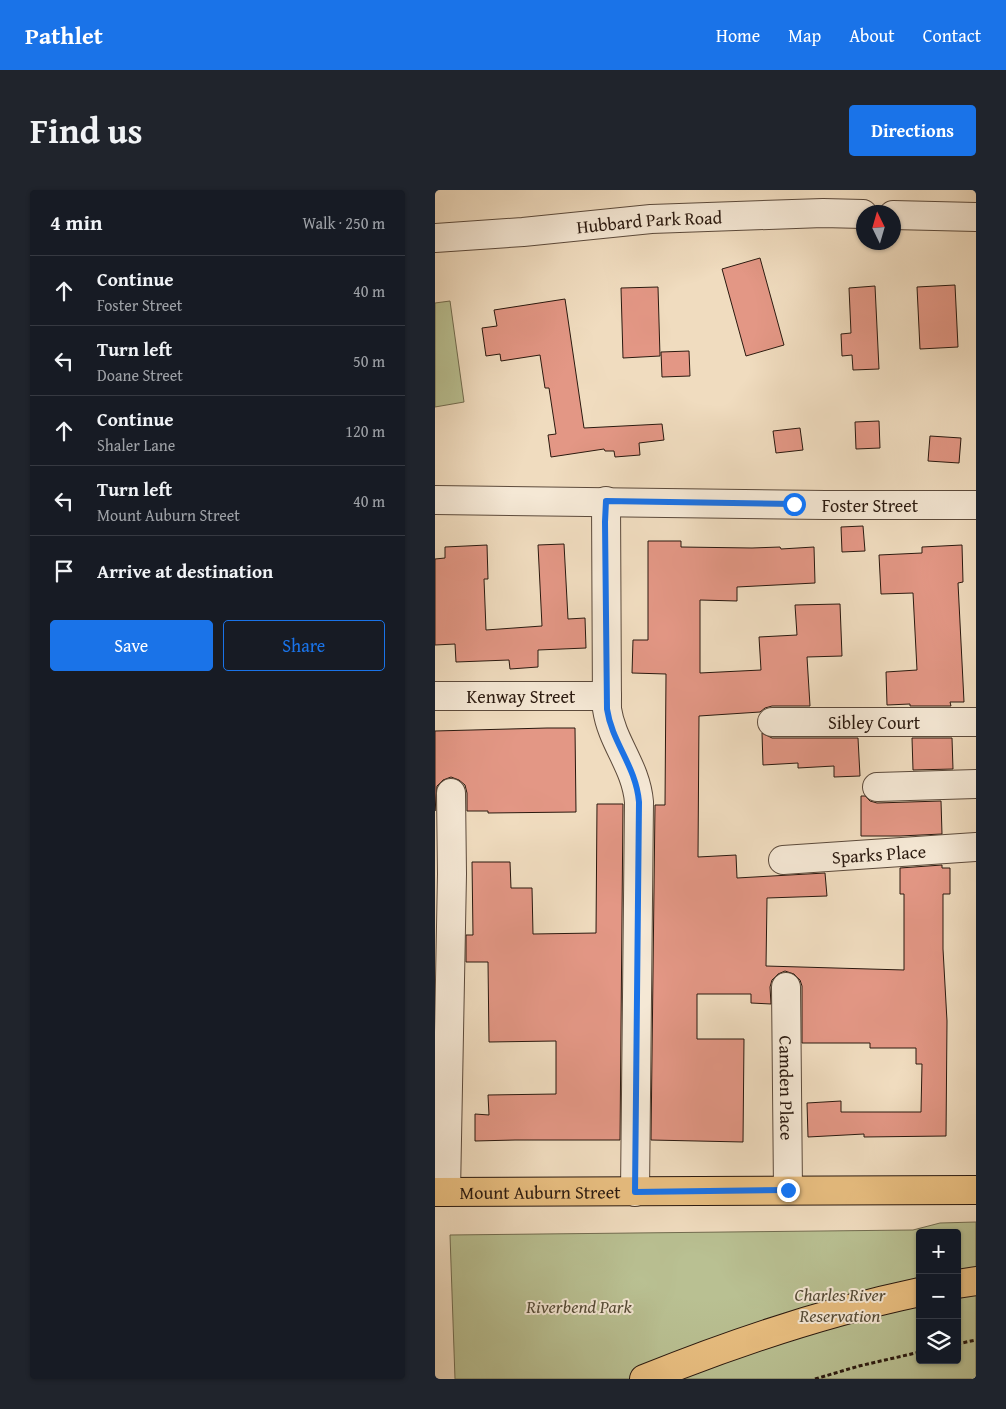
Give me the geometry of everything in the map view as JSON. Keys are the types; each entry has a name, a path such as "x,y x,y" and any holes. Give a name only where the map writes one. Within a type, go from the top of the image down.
{"main road":[{"name":"Mount Auburn Street","path":"441,1192 976,1190"},
{"path":"961,1283 976,1280"},
{"path":"644,1379 721,1349 809,1320 916,1293"}],"street":[{"name":"Hubbard Park Road","path":"435,238 651,220 823,213 856,214"},
{"path":"901,215 976,217"},
{"name":"Foster Street","path":"435,500 976,505"},
{"path":"606,501 607,696 609,719 634,776 638,788 639,802 635,1192"},
{"name":"Kenway Street","path":"435,696 607,696"},
{"name":"Sibley Court","path":"772,722 976,722"},
{"path":"877,787 976,784"},
{"path":"441,1192 452,874 451,793"},
{"name":"Sparks Place","path":"783,860 976,847"},
{"name":"Camden Place","path":"786,987 788,1190"}],"path":[{"path":"961,1343 976,1340"},
{"path":"815,1379 859,1366 916,1353"}],"green space":[{"path":"450,301 464,402 435,407 435,303"},
{"name":"Riverbend Park","path":"976,1222 976,1379 455,1379 450,1235 916,1229 916,1364 961,1364 961,1229 917,1229 940,1223"}],"building":[{"path":"760,258 784,345 746,356 722,269"},
{"path":"955,285 958,347 920,349 917,287"},
{"path":"875,286 879,369 853,370 852,355 842,356 841,334 851,333 849,288"},
{"path":"658,287 660,356 623,358 621,288"},
{"path":"565,299 584,428 662,424 664,440 639,443 640,455 615,457 614,451 605,451 604,449 551,457 548,435 556,434 549,388 545,388 540,355 501,361 500,354 486,356 482,328 497,326 494,310"},
{"path":"689,351 690,376 662,377 661,352"},
{"path":"879,421 880,448 856,449 855,422"},
{"path":"800,428 803,450 776,453 773,431"},
{"path":"930,436 961,438 959,463 928,461"},
{"path":"863,526 865,551 842,552 841,527"},
{"path":"648,541 681,541 681,547 780,547 781,549 814,547 815,583 737,587 737,601 700,600 700,673 761,670 759,637 797,635 795,605 840,604 842,656 807,657 810,706 772,706 760,712 699,716 698,857 736,855 737,878 825,873 827,896 767,898 766,966 904,970 904,894 900,894 900,868 942,865 942,868 950,868 950,894 943,894 943,949 947,1021 946,1136 864,1137 864,1134 808,1137 807,1103 841,1101 841,1112 921,1112 922,1064 916,1064 916,1048 870,1048 870,1043 802,1043 802,986 800,980 794,974 785,971 778,974 772,980 770,987 771,1004 751,1003 751,994 697,994 697,1039 744,1039 743,1142 651,1140 655,805 665,805 666,674 632,673 633,640 648,640"},
{"path":"564,544 568,619 585,618 586,648 538,650 538,667 510,669 509,660 456,662 455,644 435,645 435,559 445,558 445,547 487,545 488,579 484,579 486,630 542,626 538,545"},
{"path":"962,545 963,582 958,583 964,702 950,702 951,706 887,705 886,672 917,670 913,593 881,594 879,555 922,553 922,547"},
{"path":"575,728 576,812 488,813 488,811 467,811 465,785 451,777 443,780 437,786 435,811 435,731"},
{"path":"762,733 772,738 858,738 860,776 834,777 834,766 798,768 798,763 763,765"},
{"path":"912,738 952,738 953,769 913,770"},
{"path":"861,796 865,796 870,801 877,803 941,801 942,834 861,836"},
{"path":"597,804 623,804 620,1140 475,1141 475,1114 489,1115 488,1095 556,1094 556,1041 489,1042 488,962 466,962 466,935 473,935 472,862 510,862 511,888 532,888 533,934 596,933"}],"route":[{"path":"788,1190 635,1192 639,802 638,788 634,776 612,730 607,709 608,653 605,522 606,501 794,504"}],"park label":[{"name":"Charles River Reservation","path":"840,1304"}]}
